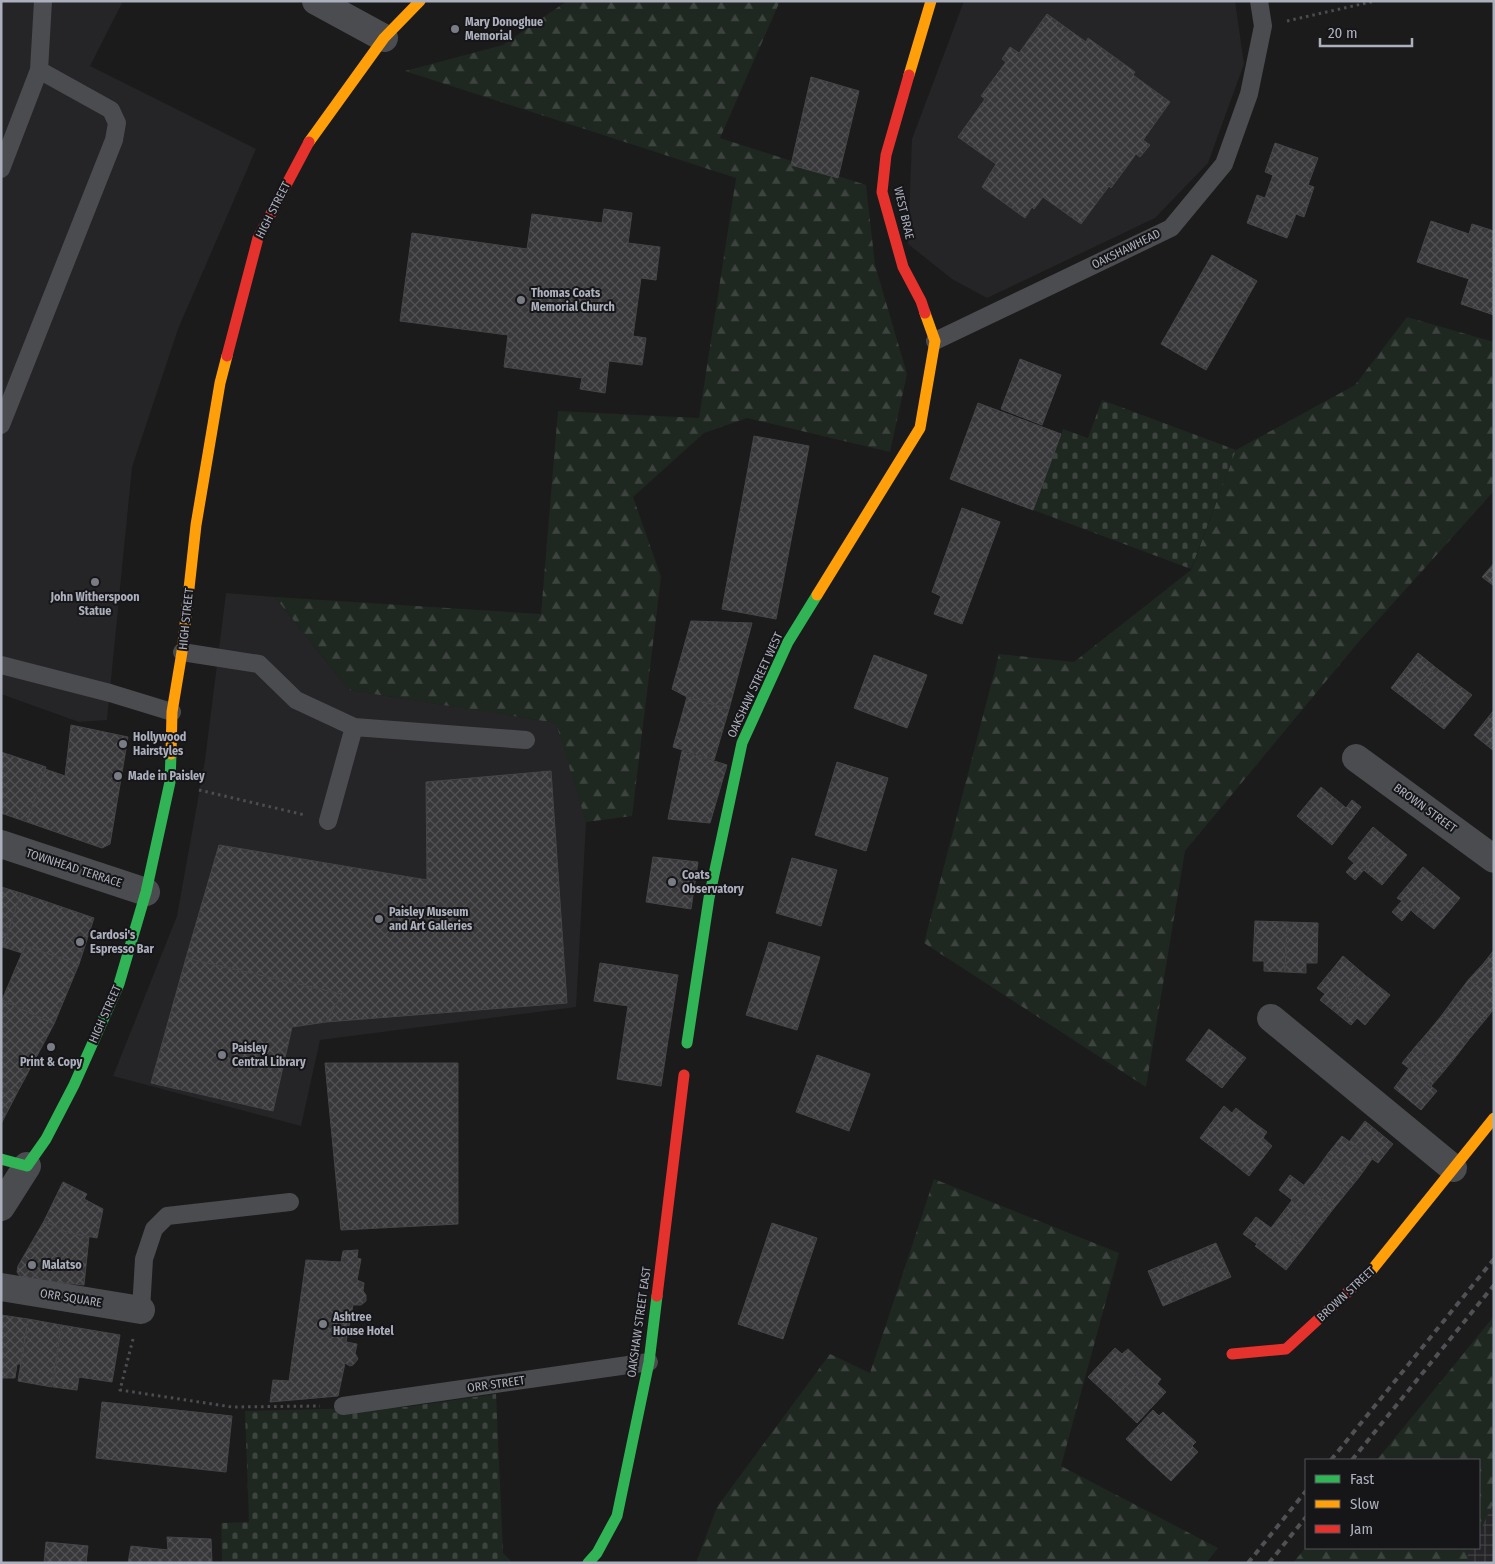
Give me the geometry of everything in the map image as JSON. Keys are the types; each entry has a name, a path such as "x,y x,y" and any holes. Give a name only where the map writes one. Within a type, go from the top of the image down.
{"street":[{"path":"316,1 384,38"},
{"name":"HIGH STREET","path":"1,1208 46,1139 119,984 146,892 170,782 172,712 182,652 196,525 220,383 258,238 304,149 384,38 420,1"},
{"name":"WEST BRAE","path":"931,1 886,155 882,192 903,267 921,301 935,341"},
{"name":"OAKSHAW STREET WEST","path":"687,1043 709,898 742,744 788,642 920,428 935,341"},
{"name":"BROWN STREET","path":"1356,758 1494,858"},
{"name":"TOWNHEAD TERRACE","path":"1,844 146,892"},
{"path":"1271,1018 1453,1168"},
{"name":"OAKSHAW STREET EAST","path":"588,1563 597,1553 617,1516 649,1362 684,1075"},
{"name":"BROWN STREET","path":"1232,1354 1286,1349 1371,1271 1494,1118"},
{"path":"1,1159 27,1166"},
{"name":"ORR SQUARE","path":"1,1287 141,1310"}],"lane":[{"path":"1,169 39,70 43,1"},
{"name":"OAKSHAWHEAD","path":"935,341 1170,228 1224,164 1249,94 1263,26 1259,1"},
{"path":"1,425 114,140 117,123 111,110 39,70"},
{"path":"182,652 258,664 296,700 354,727 526,740"},
{"path":"1,666 110,693 172,712"},
{"path":"328,821 354,727"},
{"path":"141,1310 144,1259 154,1229 167,1216 290,1202"},
{"name":"ORR STREET","path":"343,1406 649,1362"}],"path":[{"path":"1263,26 1375,1"},
{"path":"170,782 328,821"},
{"path":"141,1310 120,1390 232,1407 343,1406"}],"shaded area":[{"path":"1,1 123,1 90,66 256,149 178,329 132,467 107,720 79,722 1,694"},
{"path":"964,1 1235,1 1244,64 1208,163 1155,218 987,298 952,279 908,244 912,139"},
{"path":"226,593 275,597 349,690 557,723 586,822 576,1007 320,1040 301,1126 113,1076 177,916 205,760"},
{"path":"1494,1469 1494,1563 1439,1563 1449,1549 1480,1549 1480,1497"}],"green space":[{"path":"567,1 780,1 720,138 866,185 875,265 907,374 890,452 747,418 704,433 633,497 661,577 632,816 586,822 556,723 349,690 275,597 541,614 558,411 699,418 736,178 405,71 503,45"},
{"path":"1407,317 1494,342 1494,491 1361,639 1185,851 1146,1087 924,943 999,654 1074,662 1191,570 1236,450 1355,385"},
{"path":"1102,400 1236,450 1191,569 1033,510 1063,429 1088,438"},
{"path":"934,1179 1119,1253 1061,1466 1218,1548 1206,1563 696,1563 717,1507 830,1354 870,1373"},
{"path":"1494,1316 1494,1502 1480,1531 1480,1459 1378,1459"},
{"path":"496,1394 503,1553 513,1563 222,1563 221,1523 249,1522 245,1411 406,1407"},
{"path":"1305,1548 1470,1549 1467,1563 1293,1563"}],"building":[{"path":"1047,14 1086,42 1088,38 1135,72 1133,75 1170,102 1143,140 1150,145 1140,157 1136,154 1081,224 1043,197 1034,209 1032,207 1025,218 982,187 996,164 958,137 985,99 981,96 1006,62 1002,59 1010,47 1019,53"},
{"path":"811,77 859,91 838,178 791,165"},
{"path":"1275,143 1318,158 1308,185 1314,187 1304,217 1296,214 1287,238 1247,223 1257,195 1265,198 1273,175 1265,172"},
{"name":"Thomas Coats Memorial Church","path":"604,209 632,213 628,243 660,247 656,280 641,278 633,336 646,338 642,365 609,361 605,393 580,389 582,378 504,367 508,335 400,321 412,233 527,249 532,214 602,223"},
{"path":"1431,221 1469,234 1472,224 1494,231 1494,315 1461,304 1469,279 1417,262"},
{"path":"1212,255 1257,281 1206,370 1161,344"},
{"path":"1020,359 1061,375 1042,425 1001,409"},
{"path":"978,403 1061,434 1033,510 950,479"},
{"path":"754,436 809,446 776,619 722,609"},
{"path":"962,508 1000,522 962,624 934,614 941,596 932,592"},
{"path":"1494,563 1494,586 1482,577"},
{"path":"691,621 752,623 729,709 687,697 672,689"},
{"path":"1418,653 1435,667 1408,701 1391,688"},
{"path":"874,655 927,675 907,728 854,708"},
{"path":"1435,667 1453,681 1426,715 1408,701"},
{"path":"1453,681 1472,695 1444,729 1426,715"},
{"path":"687,697 729,709 714,760 673,747"},
{"path":"1494,710 1494,741 1489,747 1474,735"},
{"path":"71,725 128,737 110,844 102,848 27,822 45,769 65,776"},
{"path":"1494,741 1494,751 1489,747"},
{"path":"682,751 727,765 710,823 668,819"},
{"path":"1,752 46,767 27,822 1,813"},
{"path":"837,762 888,778 866,851 815,835"},
{"name":"Paisley Museum and Art Galleries","path":"551,771 567,1003 326,1022 342,994 186,958 219,845 427,880 426,782"},
{"path":"1321,787 1338,801 1314,830 1297,816"},
{"path":"1352,800 1361,807 1332,845 1314,830 1338,801 1346,808"},
{"path":"1373,827 1390,841 1355,880 1346,872 1354,863 1348,858"},
{"path":"1390,841 1407,855 1382,885 1365,871"},
{"name":"Coats Observatory","path":"653,857 698,862 691,909 646,902"},
{"path":"792,858 837,870 821,926 776,913"},
{"path":"1423,867 1441,882 1415,914 1411,910 1402,921 1392,912 1402,901 1397,898"},
{"path":"1441,882 1460,898 1434,929 1415,914"},
{"path":"1,887 21,893 2,948 1,948"},
{"path":"21,893 94,918 79,964 25,946 22,953 3,947"},
{"path":"1255,921 1287,922 1285,972 1264,971 1264,961 1253,961"},
{"path":"1287,922 1318,923 1317,963 1306,963 1306,973 1285,972"},
{"path":"769,942 820,957 797,1030 746,1015"},
{"path":"25,946 79,964 54,1024 2,1000"},
{"path":"1494,950 1494,972 1483,964"},
{"path":"1343,956 1366,976 1335,1012 1320,1000 1325,994 1317,988"},
{"name":"Paisley Central Library","path":"186,958 342,994 326,1022 292,1027 273,1111 151,1083"},
{"path":"600,963 678,975 661,1086 617,1079 628,1006 594,1001"},
{"path":"1483,964 1494,972 1494,999 1469,979"},
{"path":"1366,976 1390,995 1365,1025 1357,1018 1351,1025 1335,1012"},
{"path":"1469,979 1494,999 1494,1009 1485,1020 1456,996"},
{"path":"1456,996 1485,1020 1470,1038 1442,1015"},
{"path":"2,1000 54,1024 17,1093 1,1084"},
{"path":"1442,1015 1470,1038 1457,1055 1428,1032"},
{"path":"1209,1029 1228,1044 1204,1074 1186,1060"},
{"path":"1428,1032 1457,1055 1444,1071 1415,1047"},
{"path":"1228,1044 1246,1058 1222,1088 1204,1074"},
{"path":"1415,1047 1444,1071 1431,1086 1402,1063"},
{"path":"817,1055 870,1074 849,1131 796,1112"},
{"path":"325,1063 458,1063 458,1224 341,1230"},
{"path":"1409,1068 1437,1091 1421,1110 1394,1088"},
{"path":"1,1084 17,1093 1,1124"},
{"path":"1224,1106 1232,1113 1236,1108 1252,1121 1224,1156 1200,1138"},
{"path":"1252,1121 1267,1132 1263,1138 1272,1146 1249,1176 1224,1156"},
{"path":"1365,1121 1393,1144 1378,1163 1349,1142"},
{"path":"1342,1136 1372,1159 1360,1176 1329,1152"},
{"path":"1329,1152 1360,1176 1347,1192 1317,1169"},
{"path":"1317,1169 1347,1192 1334,1208 1304,1185"},
{"path":"1290,1175 1334,1208 1320,1226 1290,1203 1292,1200 1279,1190"},
{"path":"63,1182 87,1194 84,1199 103,1209 97,1238 66,1232 44,1221"},
{"path":"1290,1203 1320,1226 1304,1247 1274,1224"},
{"path":"1256,1217 1271,1228 1274,1224 1304,1247 1286,1270 1243,1234"},
{"path":"44,1221 66,1232 89,1237 84,1285 24,1279 17,1272 18,1266"},
{"path":"772,1223 817,1238 783,1339 738,1324"},
{"path":"1216,1243 1231,1277 1212,1285 1197,1251"},
{"name":"Ashtree House Hotel","path":"358,1250 357,1258 361,1259 357,1280 364,1283 363,1291 366,1295 366,1301 361,1305 353,1305 346,1342 357,1344 355,1353 358,1359 350,1366 345,1363 338,1396 270,1402 273,1380 289,1381 306,1260 341,1262 343,1251"},
{"path":"1197,1251 1212,1285 1191,1294 1177,1259"},
{"path":"1177,1259 1191,1294 1163,1306 1148,1271"},
{"path":"1,1315 28,1319 21,1364 17,1364 15,1378 1,1378"},
{"path":"28,1319 61,1325 52,1387 18,1381"},
{"path":"61,1325 120,1335 112,1382 79,1377 77,1390 53,1387"},
{"path":"1115,1348 1122,1354 1128,1349 1145,1365 1113,1400 1088,1377"},
{"path":"1145,1365 1161,1379 1157,1384 1166,1392 1137,1423 1113,1400"},
{"path":"102,1402 232,1416 226,1472 96,1458"},
{"path":"1153,1410 1159,1416 1163,1412 1179,1427 1148,1460 1126,1439"},
{"path":"1179,1427 1196,1442 1192,1446 1198,1452 1171,1481 1148,1460"},
{"path":"167,1537 211,1539 212,1563 128,1563 131,1546 168,1550"},
{"path":"46,1542 88,1546 86,1563 44,1563"}],"railway":[{"path":"1332,1459 1494,1259"},
{"path":"1353,1459 1494,1285"},
{"path":"1248,1563 1305,1492"},
{"path":"1269,1563 1305,1518"}],"traffic: fast":[{"path":"687,1043 709,898 742,743 788,642 817,595"},
{"path":"1,1159 27,1166 46,1139 74,1085 119,984 146,892 170,782 171,754"},
{"path":"588,1563 597,1553 617,1516 649,1362 657,1296"}],"traffic: slow":[{"path":"309,142 384,38 420,1"},
{"path":"909,75 931,1"},
{"path":"817,595 920,428 935,341 925,313"},
{"path":"171,754 172,712 182,652 196,525 220,383 227,356"},
{"path":"1361,1280 1371,1271 1494,1118"}],"traffic: jam":[{"path":"909,75 886,155 882,192 903,267 921,301 925,313"},
{"path":"227,356 258,238 309,142"},
{"path":"657,1296 684,1075"},
{"path":"1232,1354 1286,1349 1361,1280"}],"place":[{"name":"Mary Donoghue Memorial","path":"455,29"},
{"name":"Thomas Coats Memorial Church","path":"521,300"},
{"name":"John Witherspoon Statue","path":"95,582"},
{"name":"Hollywood Hairstyles","path":"123,744"},
{"name":"Made in Paisley","path":"118,776"},
{"name":"Coats Observatory","path":"672,882"},
{"name":"Paisley Museum and Art Galleries","path":"379,919"},
{"name":"Cardosi's Espresso Bar","path":"80,942"},
{"name":"Print & Copy","path":"51,1047"},
{"name":"Paisley Central Library","path":"222,1055"},
{"name":"Malatso","path":"32,1265"},
{"name":"Ashtree House Hotel","path":"323,1324"}]}
